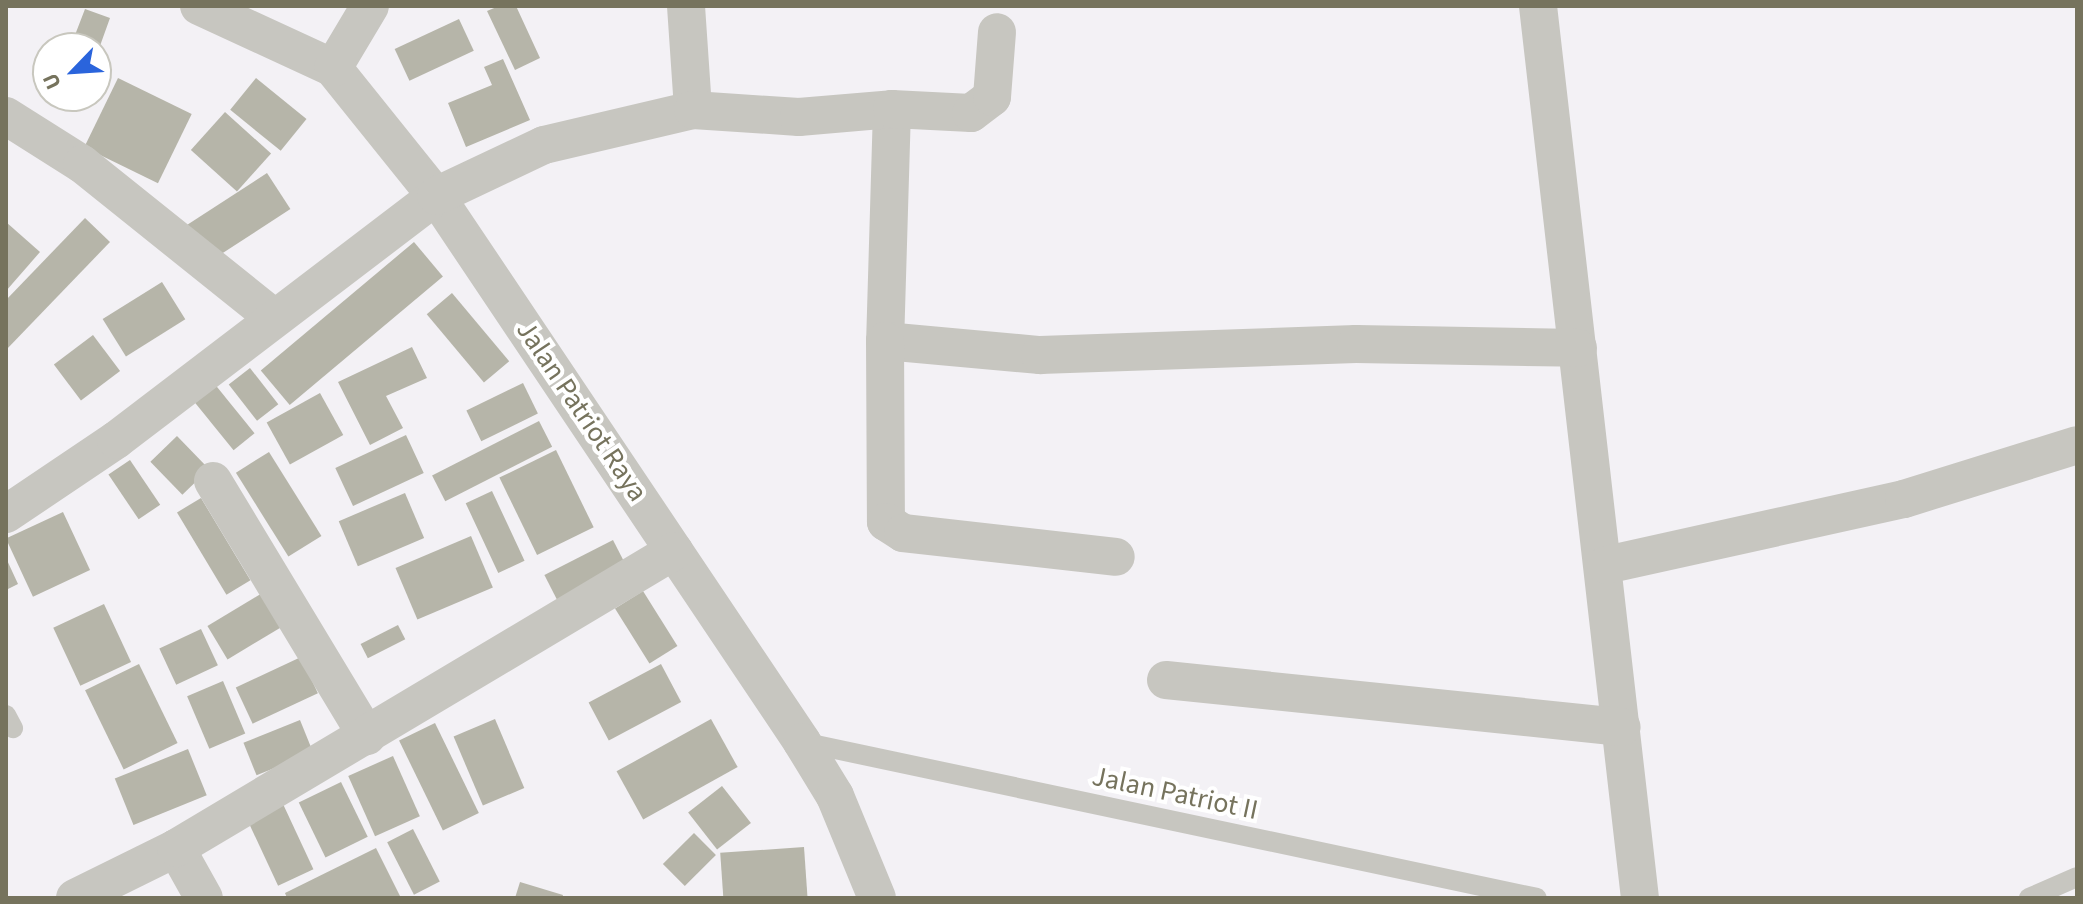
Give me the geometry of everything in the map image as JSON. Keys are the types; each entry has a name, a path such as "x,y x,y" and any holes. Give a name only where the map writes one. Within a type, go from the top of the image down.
{"street":[{"name":"Jalan Patriot Raya","path":"199,6 333,68 436,196 802,742 835,796 864,892"},
{"path":"333,68 370,6"},
{"path":"686,6 693,110"},
{"path":"1538,6 1606,565 1640,898"},
{"path":"6,514 436,196 544,145 693,110 799,117 892,109 981,108 992,97 997,32"},
{"path":"892,109 885,341 886,522 903,533 1116,557"},
{"path":"6,116 82,164 274,318"},
{"path":"885,341 1040,355 1356,344 1578,348"},
{"path":"1606,565 1904,499 2077,445"},
{"path":"213,481 367,736"},
{"path":"75,898 176,848 674,551"},
{"path":"1166,680 1622,727"},
{"path":"176,848 204,898"}],"lane":[{"name":"Jalan Patriot II","path":"802,742 1537,898"},
{"path":"2029,898 2077,877"}],"building":[{"path":"499,6 516,6 540,58 515,70 487,11"},
{"path":"85,9 110,18 105,32 76,32"},
{"path":"459,19 474,51 409,81 395,49"},
{"path":"503,59 530,120 466,147 448,103 492,85 484,67"},
{"path":"118,78 192,114 158,183 84,147 101,112 112,112 112,90"},
{"path":"256,78 307,119 281,151 230,110"},
{"path":"225,112 271,153 237,191 191,150"},
{"path":"267,173 290,209 211,261 187,225"},
{"path":"85,218 110,242 6,350 6,300"},
{"path":"6,222 40,252 6,291"},
{"path":"414,242 443,276 290,405 261,371"},
{"path":"162,282 185,319 126,356 103,319"},
{"path":"452,293 509,361 484,382 427,314"},
{"path":"93,335 120,371 81,400 54,364"},
{"path":"412,347 427,378 386,396 403,428 370,445 338,382"},
{"path":"250,368 278,404 257,421 229,385"},
{"path":"213,382 255,433 234,450 192,399"},
{"path":"523,383 538,414 481,441 466,411"},
{"path":"320,393 343,435 290,465 267,423"},
{"path":"539,421 552,447 445,501 432,475"},
{"path":"406,435 424,473 353,506 335,468"},
{"path":"177,436 209,469 182,495 150,462"},
{"path":"556,450 594,527 537,555 499,478"},
{"path":"269,452 321,536 288,557 236,473"},
{"path":"130,460 160,505 139,519 108,475"},
{"path":"492,491 525,561 498,573 466,503"},
{"path":"405,493 424,538 358,566 339,521"},
{"path":"201,498 250,580 226,595 177,512"},
{"path":"63,512 90,570 33,597 6,539"},
{"path":"471,536 493,588 417,620 396,568"},
{"path":"613,540 629,572 561,607 544,575"},
{"path":"6,558 18,584 6,590"},
{"path":"643,591 677,646 649,664 615,608"},
{"path":"264,592 284,625 228,659 207,626"},
{"path":"104,604 131,662 80,686 53,628"},
{"path":"398,625 405,639 368,658 361,644"},
{"path":"201,629 218,665 176,685 159,648"},
{"path":"301,657 318,693 253,724 236,687"},
{"path":"139,664 178,743 124,769 85,690"},
{"path":"661,664 681,702 609,740 589,702"},
{"path":"223,681 245,733 209,749 187,696"},
{"path":"495,719 524,788 483,806 454,737"},
{"path":"711,719 738,767 643,819 617,771"},
{"path":"300,720 313,752 257,775 243,743"},
{"path":"435,723 479,813 443,830 399,741"},
{"path":"188,749 207,795 133,825 115,779"},
{"path":"393,756 420,816 375,836 348,776"},
{"path":"341,782 368,837 325,857 299,803"},
{"path":"722,786 751,823 717,850 688,812"},
{"path":"283,804 313,869 278,886 248,820"},
{"path":"413,829 440,882 414,895 387,842"},
{"path":"694,833 716,855 685,886 663,864"},
{"path":"804,847 808,898 723,898 720,853"},
{"path":"376,848 401,898 287,898 285,893"},
{"path":"520,882 563,895 562,898 515,898"}]}
